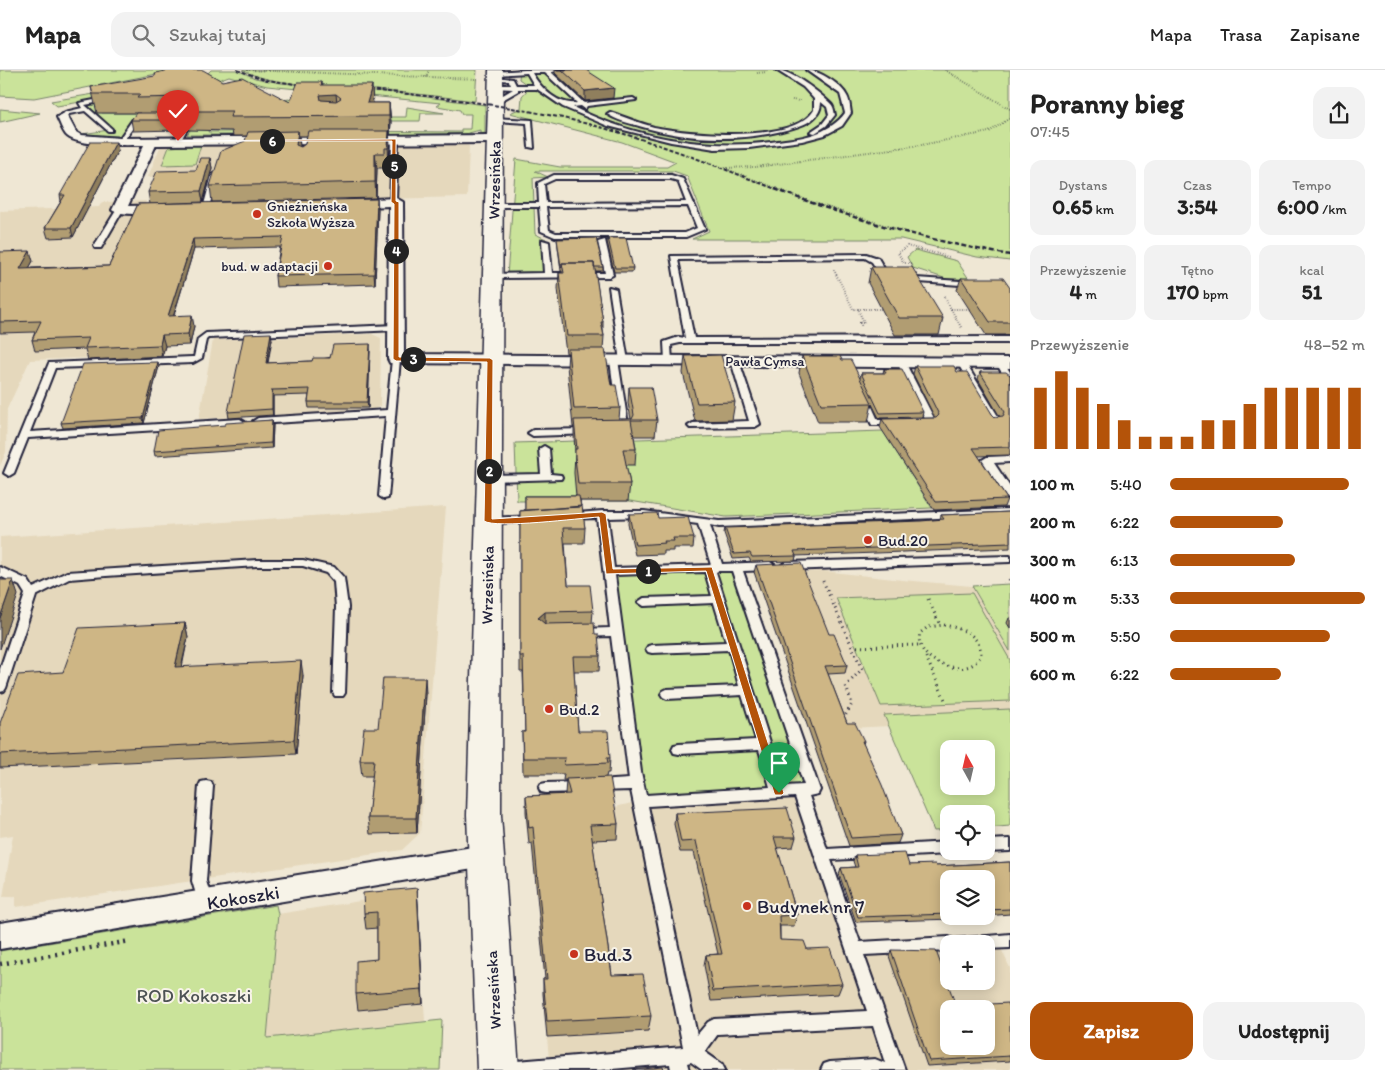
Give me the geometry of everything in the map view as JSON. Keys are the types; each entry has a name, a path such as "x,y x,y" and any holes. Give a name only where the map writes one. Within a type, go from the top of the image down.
{"street":[{"name":"Wrzesińska","path":"494,87 484,815 498,1070"},
{"path":"63,117 71,134 78,138 120,142 178,141 245,147 305,146 395,140 494,139"},
{"path":"152,142 119,210 176,208"},
{"path":"334,204 396,202 396,359"},
{"name":"Pawła Cymsa","path":"396,359 735,361 848,365 901,362 1005,362"},
{"name":"Kokoszki","path":"0,936 485,856"}],"lane":[{"path":"494,87 528,72 570,70"},
{"path":"780,70 810,82"},
{"path":"780,70 830,106 832,116 824,125 810,133 784,143"},
{"path":"528,72 538,86 565,106 588,116 654,137 725,147 784,143 808,139 838,126 847,118 848,104 839,90 808,70"},
{"path":"547,72 580,104 589,109"},
{"path":"511,80 515,87 514,93 494,87 511,80"},
{"path":"494,87 538,86"},
{"path":"494,87 530,121 532,147"},
{"path":"824,88 848,104"},
{"path":"700,144 764,139 794,130 812,117 818,110 819,103 816,95"},
{"path":"110,130 81,104 118,98"},
{"path":"565,106 633,100"},
{"path":"63,117 66,113 86,109"},
{"path":"610,114 632,123 662,130 710,135 758,134 802,124"},
{"path":"120,142 135,120 153,120"},
{"path":"162,120 189,120 178,141"},
{"path":"393,202 395,140"},
{"path":"205,207 218,164"},
{"path":"554,177 672,177 681,180 691,204 701,229 686,236 556,235 545,231 541,183 554,177"},
{"path":"493,205 691,204"},
{"path":"98,246 119,210"},
{"path":"545,242 548,276"},
{"path":"492,276 609,275 602,242"},
{"path":"690,340 674,258 866,256 875,260 886,277 948,283 985,284"},
{"path":"612,289 626,431 616,432"},
{"path":"9,473 52,365 194,360 198,358 202,339 206,336 396,328"},
{"path":"669,361 667,344 679,340 1010,340"},
{"path":"384,496 396,359"},
{"path":"693,426 755,424 735,361"},
{"path":"860,392 875,423 931,422 901,362"},
{"path":"961,362 996,421"},
{"path":"1005,362 1010,379"},
{"path":"24,435 391,413"},
{"path":"533,433 598,432"},
{"path":"544,449 546,477"},
{"path":"1010,459 987,460 1010,495"},
{"path":"489,478 557,477"},
{"path":"488,521 513,521 602,514 644,514 719,524 1010,512"},
{"path":"602,514 637,784 683,1060"},
{"path":"704,521 719,599 779,793"},
{"path":"609,572 1010,559"},
{"path":"0,688 31,594 67,576 257,563 303,563 330,570 340,581 342,608 339,693"},
{"path":"736,567 806,791 822,855 856,949 896,1070"},
{"path":"0,572 24,583 31,594"},
{"path":"644,602 719,599"},
{"path":"572,633 617,632"},
{"path":"652,649 733,646"},
{"path":"667,694 747,690"},
{"path":"678,749 764,745"},
{"path":"546,788 637,784"},
{"path":"204,903 199,881 206,786"},
{"path":"640,801 806,791"},
{"path":"995,846 1010,845"},
{"path":"822,855 940,848"},
{"path":"995,942 1010,941"},
{"path":"856,949 940,944"},
{"path":"683,1060 714,1027 878,1018"},
{"path":"505,1070 683,1060 716,1070"},
{"path":"830,1070 874,1067 881,1070"}],"path":[{"path":"247,70 426,77 494,87"},
{"path":"426,77 429,70"},
{"path":"945,70 1010,109"},
{"path":"723,168 756,167 921,145 990,132 1010,118"},
{"path":"706,161 817,204 903,231"},
{"path":"911,263 904,263 898,253 907,246 949,256"},
{"path":"836,272 853,309 881,309"},
{"path":"944,297 957,320"},
{"path":"858,309 863,320"},
{"path":"951,309 970,309"},
{"path":"816,565 862,669 846,686 852,704 845,716 835,716"},
{"path":"928,599 940,626"},
{"path":"924,654 939,664 961,668 978,662 982,656 979,643 973,636 954,627 926,628 920,633 917,639 918,646 924,654 946,702"},
{"path":"852,647 918,646"}],"shaded area":[{"path":"170,144 466,144 469,146 467,197 379,199 375,284 276,287 283,247 192,250 164,355 30,360 7,409 6,452 0,466 0,211 99,207 102,202 146,201 144,206 188,205 198,176 148,177 160,147"},
{"path":"372,334 381,338 380,406 373,410 199,419 213,340"},
{"path":"446,507 420,833 402,850 16,907 16,896 3,897 13,835 0,837 0,537"},
{"path":"824,571 972,586 1010,651 1010,709 885,715 890,726 809,730 755,574"},
{"path":"800,791 856,949 940,944 940,990 995,990 995,942 998,942 1010,968 1010,1070 550,1070 543,994 546,994 532,843 611,808 640,801"},
{"path":"417,892 425,1021 267,1038 278,914"}],"green space":[{"path":"0,70 177,70 34,98 0,96"},
{"path":"211,70 237,70 255,78 281,83 398,93 485,105 485,133 480,135 480,130 465,134 332,135 342,102 371,103 339,131 461,132 461,129 470,129 471,114 462,114 460,110 437,106 441,103 267,86 229,76 210,83 251,94 284,98 283,100 289,99 293,95 330,99 319,135 187,135 197,117 133,117 120,136 82,134 109,130 80,106 82,105 113,100 102,113 203,113 151,90 57,106 51,101 205,76","holes":["217,114 289,122 316,131 208,132"]},
{"path":"242,70 477,70 475,101 284,82 254,75"},
{"path":"520,70 1010,70 1010,261 977,257 901,239 692,239 709,231 687,176 673,171 535,171 548,177 533,178 535,234 546,239 548,276 507,276 516,159 560,167 667,167 676,162 622,142 510,113 521,108 522,96 530,87 519,79"},
{"path":"407,107 444,113 421,113 420,121 370,121 384,117 406,117"},
{"path":"0,109 40,113 0,122"},
{"path":"201,145 195,164 162,165 169,147"},
{"path":"915,250 957,261 969,279 947,279 913,268 907,257"},
{"path":"883,431 932,508 726,517 630,501 517,501 515,443"},
{"path":"736,567 813,790 640,801 609,572"},
{"path":"1010,584 1010,651 972,586"},
{"path":"972,593 1010,660 1010,701 881,706 836,598"},
{"path":"1010,709 1010,826 995,827 995,805 940,805 940,831 934,831 884,715"},
{"name":"ROD Kokoszki","path":"276,905 278,914 267,1038 442,1020 440,1070 0,1070 0,951"}],"building":[{"path":"169,70 203,70 222,81 242,77 290,102 298,82 322,82 321,85 372,85 367,103 389,103 389,116 230,117 232,111 185,111 191,101 186,97 137,98 140,94 93,94 91,87 155,76 156,73","holes":["336,94 341,98 336,101 321,100 320,95"]},
{"path":"562,70 586,70 614,88 585,91"},
{"path":"136,113 180,113 177,120 131,120"},
{"path":"298,131 296,145 301,147 305,144 308,131 389,131 388,148 385,148 385,153 375,153 375,182 210,186 221,151 245,141 248,132"},
{"path":"90,142 116,142 71,228 45,228 65,195 60,195"},
{"path":"200,158 210,158 201,191 148,192 157,171 196,170"},
{"path":"377,199 374,274 275,276 283,237 193,239 168,316 192,315 188,334 162,335 160,345 85,348 89,338 32,340 41,321 0,322 0,252 30,251 20,269 109,266 138,204"},
{"path":"596,238 603,267 594,267 594,263 562,263 561,267 557,239"},
{"path":"608,238 626,238 633,268 615,268"},
{"path":"562,263 594,263 604,336 567,336 559,273 564,273"},
{"path":"871,267 912,267 943,318 899,318"},
{"path":"961,278 1003,278 1010,288 1010,322 990,322"},
{"path":"271,333 266,363 312,361 313,358 330,358 333,345 370,344 367,402 308,402 310,389 272,390 272,409 228,412 244,334"},
{"path":"568,349 605,349 611,385 616,385 620,408 574,409"},
{"path":"721,355 735,402 697,403 685,356"},
{"path":"802,356 840,356 842,360 851,360 872,403 821,404"},
{"path":"158,362 143,418 61,423 83,364"},
{"path":"915,366 954,366 957,372 967,372 995,417 1003,416 1005,412 980,372 1006,372 1010,375 1010,447 973,448 1007,499 936,502 882,419 936,418 939,415"},
{"path":"884,369 902,369 923,412 880,413 861,373 886,373"},
{"path":"629,387 651,387 657,420 631,420 636,449 623,449 630,484 578,484 574,420 632,419 634,415"},
{"path":"272,420 271,443 154,451 158,430"},
{"path":"525,496 579,496 581,507 525,510"},
{"path":"582,506 585,528 563,528 568,585 590,585 593,611 545,612 538,618 545,624 594,623 595,634 598,634 600,656 573,656 578,731 608,731 610,758 607,758 608,763 564,765 565,758 523,758 522,732 525,732 523,656 520,656 520,511"},
{"name":"Bud.20","path":"1010,512 1010,543 794,551 796,556 752,557 750,553 734,554 725,528 921,521 944,519 941,515"},
{"path":"657,513 658,518 688,517 694,538 673,538 674,541 664,541 665,543 635,545 629,514"},
{"path":"801,563 829,634 834,634 847,665 825,666 847,723 855,723 864,741 862,741 882,785 901,835 851,838 756,565"},
{"path":"0,580 13,580 0,618"},
{"path":"185,623 175,667 301,661 294,740 0,754 0,723 18,675 63,672 79,628"},
{"path":"383,678 425,678 416,818 368,818 374,760 360,760 364,728 378,728"},
{"name":"Bud.3","path":"610,777 618,824 590,825 612,975 643,974 651,1016 547,1021 543,979 547,979 533,827 529,828 526,796 570,794 566,779"},
{"name":"Budynek nr 7","path":"787,808 796,837 774,837 797,915 779,916 780,940 804,941 807,949 830,948 842,984 713,991 706,955 722,954 696,841 681,842 675,813"},
{"path":"905,853 909,865 935,864 936,866 1010,862 1010,909 995,910 995,870 940,870 940,914 858,917 841,868 858,867 855,855"},
{"path":"417,888 422,989 356,994 356,961 377,959 377,912 364,913 363,893"},
{"path":"891,950 936,951 940,962 940,990 950,990 954,1000 940,1000 940,1055 995,1055 995,1004 1008,1003 1010,1008 1010,1056 929,1061"},
{"path":"663,1067 664,1070 633,1070"}],"railway":[{"path":"237,70 267,80 310,86"},
{"path":"357,89 487,104 551,115 656,144 778,190"},
{"path":"775,189 832,210 891,228 950,243 1010,255"}],"place":[{"name":"Gnieźnieńska Szkoła Wyższa","path":"257,214"},
{"name":"bud. w adaptacji","path":"328,266"},
{"name":"Bud.20","path":"868,540"},
{"name":"Bud.2","path":"549,709"},
{"name":"Budynek nr 7","path":"747,906"},
{"name":"Bud.3","path":"574,954"}],"route":[{"path":"178,141 395,140 393,202 396,202 396,359 490,360 488,521 513,521 602,514 609,572 709,568 779,793"}]}
